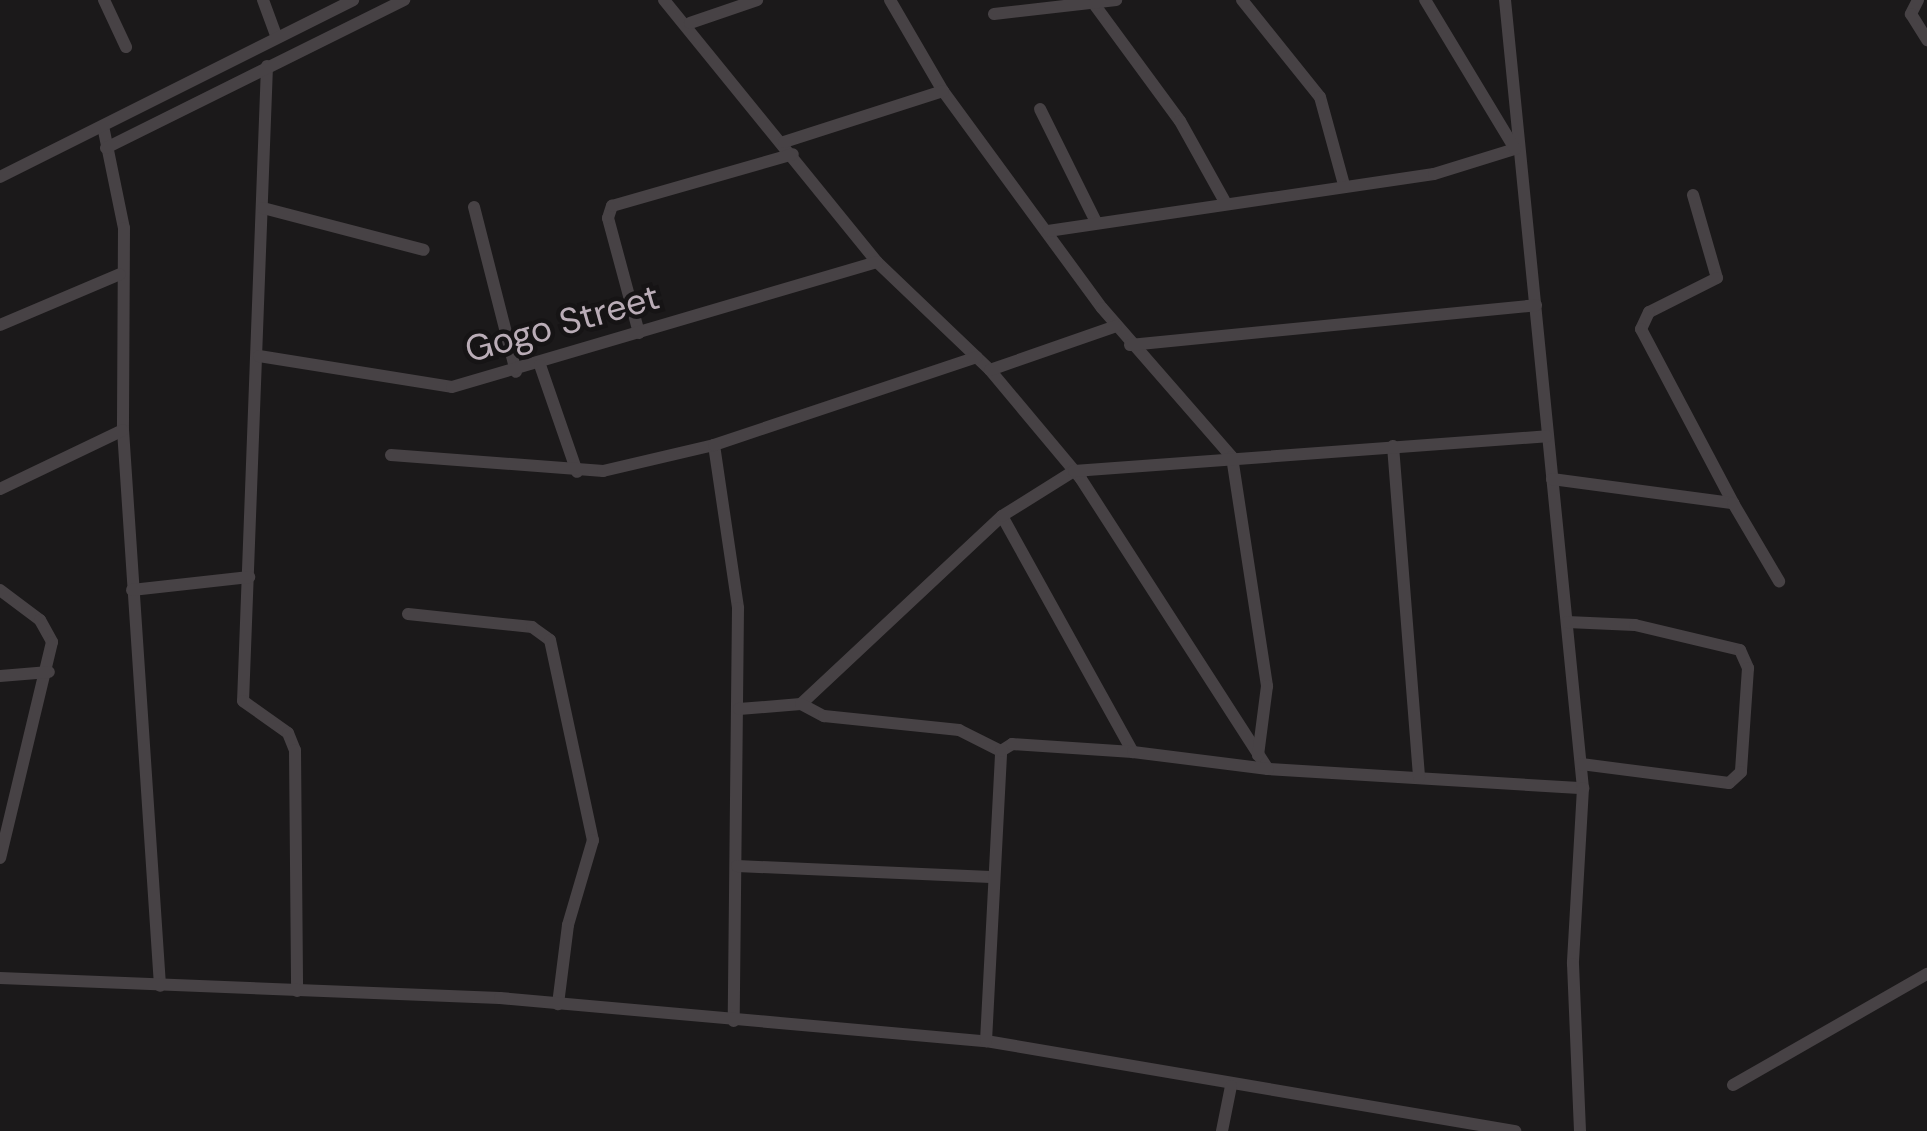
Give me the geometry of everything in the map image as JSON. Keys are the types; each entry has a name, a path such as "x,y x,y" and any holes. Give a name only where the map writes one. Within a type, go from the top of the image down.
{"street":[{"path":"104,0 126,47"},
{"path":"263,0 273,40 273,63 243,700 288,734 295,750 297,991"},
{"path":"0,177 353,0"},
{"path":"106,148 404,0"},
{"path":"664,0 690,23 877,262 990,370 1074,471 1268,769"},
{"path":"690,23 758,0"},
{"path":"890,0 943,91 1130,345 1232,457 1267,686 1258,755"},
{"path":"994,14 1116,0"},
{"path":"1242,0 1319,97 1344,184"},
{"path":"1426,0 1515,149"},
{"path":"1505,0 1515,149 1536,305 1583,788 1573,964 1580,1131"},
{"path":"1918,0 1911,14 1927,40"},
{"path":"1094,4 1180,121 1225,202"},
{"path":"784,142 943,91"},
{"path":"1040,109 1096,222"},
{"path":"103,126 124,228 122,430 160,986"},
{"path":"1048,231 1433,174 1515,149"},
{"path":"639,333 608,218 612,206 793,154"},
{"path":"1693,195 1717,278 1649,312 1641,329 1779,581"},
{"path":"474,207 516,372"},
{"path":"263,208 424,250"},
{"name":"Gogo Street","path":"259,356 443,387 516,372 877,262"},
{"path":"0,325 120,274"},
{"path":"1130,345 1536,305"},
{"path":"990,370 1116,326"},
{"path":"391,454 577,472 714,446 976,357"},
{"path":"540,365 577,472"},
{"path":"0,489 122,430"},
{"path":"801,704 1002,515 1074,471 1547,436"},
{"path":"714,446 738,608 734,1021"},
{"path":"1393,446 1419,778"},
{"path":"1552,479 1733,502"},
{"path":"1002,515 1133,752"},
{"path":"132,590 249,577"},
{"path":"0,590 49,631 49,672 0,858"},
{"path":"408,614 532,627 550,640 593,840 568,925 558,1004"},
{"path":"1567,622 1635,626 1740,650 1748,668 1741,772 1729,783 1581,764"},
{"path":"0,676 49,672"},
{"path":"739,710 801,704 824,716 959,730 1001,751"},
{"path":"1001,751 1012,745 1133,752 1268,769 1583,788"},
{"path":"986,1042 1001,751"},
{"path":"737,866 991,878"},
{"path":"1733,1085 1927,974"},
{"path":"0,978 558,1004 986,1042 1515,1131"},
{"path":"1222,1131 1232,1086"}]}
